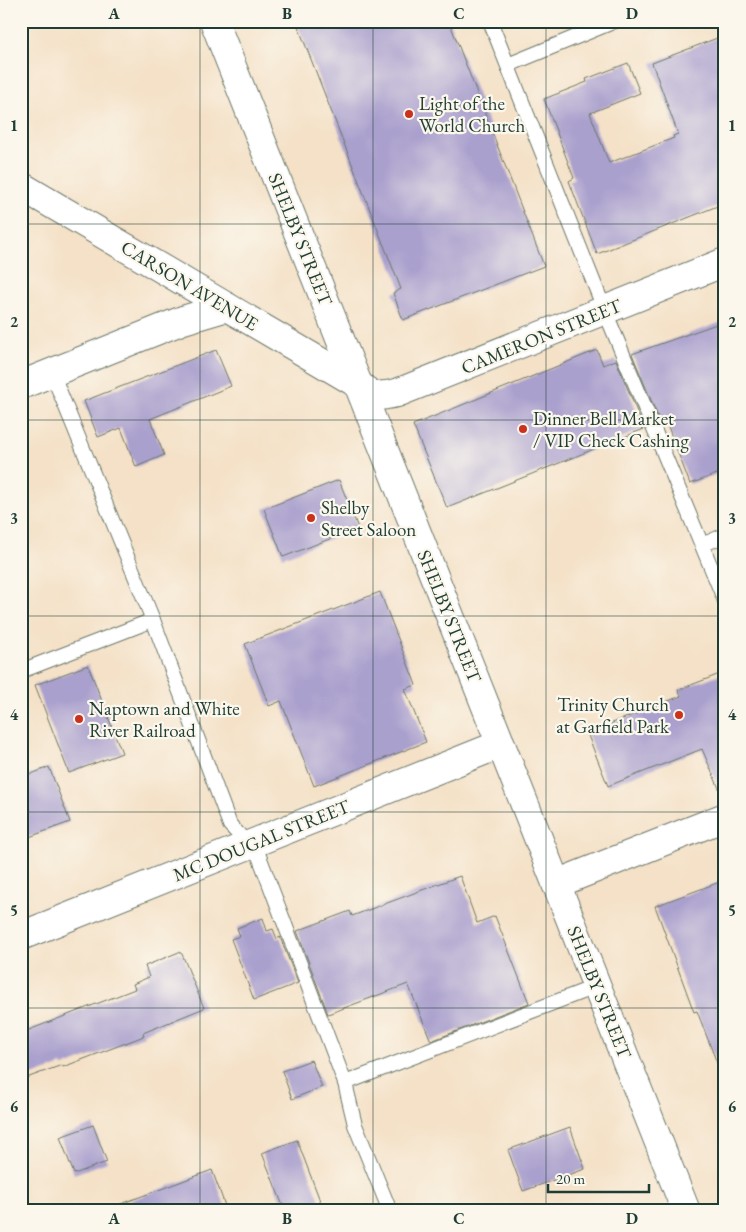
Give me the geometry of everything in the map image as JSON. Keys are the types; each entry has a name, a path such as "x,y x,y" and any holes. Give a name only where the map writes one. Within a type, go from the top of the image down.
{"main road":[{"name":"SHELBY STREET","path":"214,21 684,1210"},
{"name":"CARSON AVENUE","path":"21,186 358,384"},
{"name":"CAMERON STREET","path":"358,384 369,394 381,397 397,393 725,262"},
{"path":"21,385 183,320 228,307"},
{"name":"MC DOUGAL STREET","path":"21,936 501,744"},
{"path":"556,884 725,817"}],"lane":[{"path":"490,21 605,311 725,601"},
{"path":"508,65 615,21"},
{"path":"52,373 153,620 230,825 259,856 345,1084 355,1125 390,1211"},
{"path":"702,545 725,535"},
{"path":"21,671 153,620"},
{"path":"345,1084 597,986"}],"building":[{"name":"Light of the World Church","path":"296,21 449,21 544,266 403,320 393,293 401,289"},
{"path":"725,35 725,203 597,254 569,181 574,178 544,99 587,82 586,79 628,63 640,93 590,113 609,163 674,138 673,136 678,134 652,63"},
{"path":"725,321 725,471 690,484 667,424 665,421 660,422 632,354"},
{"path":"216,350 231,386 150,419 164,455 136,467 121,428 98,437 84,401"},
{"name":"Dinner Bell Market / VIP Check Cashing","path":"597,350 603,365 616,360 644,429 447,508 413,425"},
{"name":"Shelby Street Saloon","path":"339,480 358,528 283,557 264,509"},
{"path":"380,592 416,685 405,689 426,742 314,786 281,701 269,706 245,644"},
{"name":"Naptown and White River Railroad","path":"88,665 122,753 69,773 35,685"},
{"name":"Trinity Church at Garfield Park","path":"725,672 725,802 702,749 608,786 587,733 681,696 678,690"},
{"path":"49,767 70,822 21,840 21,778"},
{"path":"460,876 477,923 495,916 529,1003 431,1041 408,984 328,1014 297,931 350,911 352,916"},
{"path":"725,880 725,1076 722,1076 697,1011 694,1012 655,906"},
{"path":"263,918 267,931 273,929 277,939 280,937 298,983 254,1000 231,939 240,936 237,928"},
{"path":"179,952 182,954 204,1008 143,1033 144,1036 63,1067 62,1065 21,1080 21,1033 135,989 133,984 149,977 145,966"},
{"path":"311,1060 322,1087 292,1099 282,1071"},
{"path":"93,1125 107,1162 74,1174 60,1137"},
{"path":"570,1127 585,1169 523,1191 508,1150"},
{"path":"297,1140 324,1211 285,1211 262,1153"},
{"path":"212,1170 227,1211 110,1211 110,1208"}],"place":[{"name":"Light of the World Church","path":"409,114"},
{"name":"Dinner Bell Market / VIP Check Cashing","path":"523,429"},
{"name":"Shelby Street Saloon","path":"311,518"},
{"name":"Trinity Church at Garfield Park","path":"679,715"},
{"name":"Naptown and White River Railroad","path":"79,719"}]}
